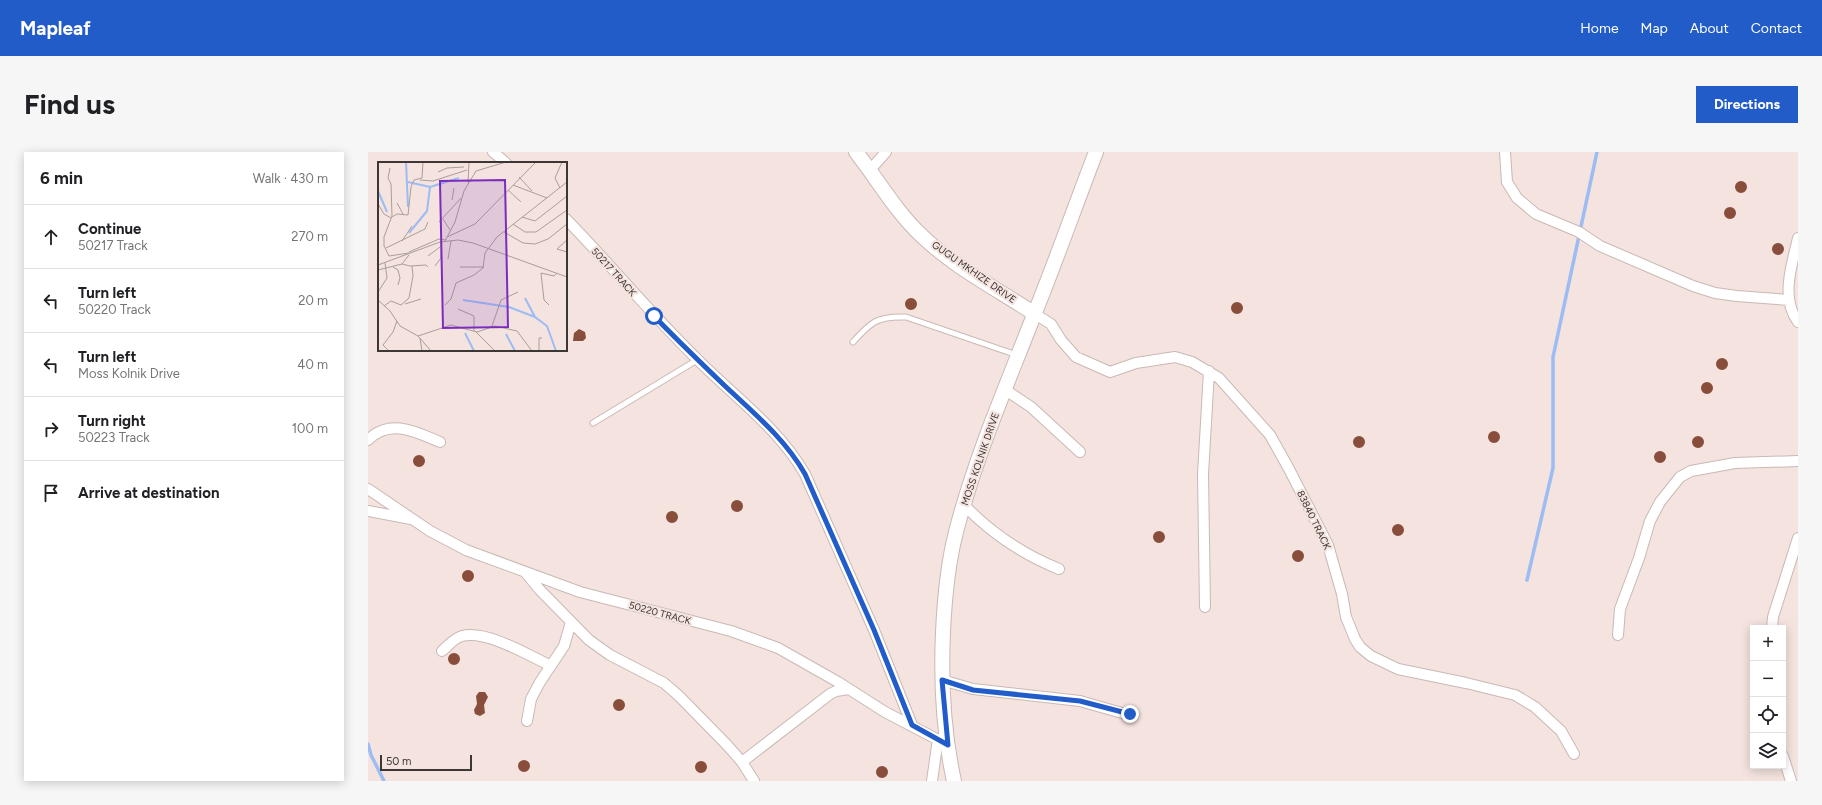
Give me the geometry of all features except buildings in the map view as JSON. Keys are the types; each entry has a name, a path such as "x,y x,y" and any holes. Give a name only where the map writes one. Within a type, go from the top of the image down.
{"main road":[{"name":"GUGU MKHIZE DRIVE","path":"856,152 897,208 922,236 953,261 1035,314"},
{"name":"MOSS KOLNIK DRIVE","path":"957,780 943,742 942,680 942,643 948,566 955,533 975,469 1004,389 1035,314 1096,152"}],"street":[{"path":"493,152 505,162"},
{"path":"870,170 886,152"},
{"path":"1505,152 1507,182 1517,198 1536,214 1579,232 1600,246 1693,286 1715,293 1789,300"},
{"name":"50217 TRACK","path":"567,220 654,316 697,360 773,431 796,459 805,474 874,630 912,725"},
{"path":"1798,238 1789,277 1789,300 1792,314 1798,322"},
{"name":"83840 TRACK","path":"1035,314 1051,324 1061,340 1076,357 1110,372 1136,363 1175,357 1192,362 1209,371 1227,385 1270,435 1286,463 1328,546 1342,594 1346,617 1360,647 1371,656 1398,669 1466,682 1515,695 1535,707 1562,731 1574,754"},
{"path":"1205,607 1203,474 1209,371"},
{"path":"1004,389 1031,407 1080,452"},
{"path":"368,440 380,432 391,428 406,428 440,442"},
{"path":"1618,635 1620,609 1639,558 1650,521 1660,502 1680,477 1691,471 1735,463 1798,461"},
{"name":"50220 TRACK","path":"368,489 430,531 466,550 580,592 731,631 760,641 791,655 886,712 943,742"},
{"path":"964,505 977,519 1018,549 1058,569"},
{"path":"368,511 413,519"},
{"path":"1772,625 1773,617 1798,538"},
{"path":"525,572 539,589 589,640 610,655 664,683 727,745 742,762 754,781"},
{"path":"527,721 531,700 540,682 564,646 571,622"},
{"path":"442,651 462,636 476,636 494,640 551,666"},
{"path":"942,680 973,690 1080,701 1130,714"},
{"path":"742,762 830,694 836,691 849,689"},
{"path":"932,781 943,742"},
{"path":"1786,765 1791,781"}],"lane":[{"path":"853,342 872,322 887,318 906,317 1018,356"},
{"path":"593,422 697,360"}],"waterway":[{"path":"1527,580 1553,468 1553,357 1597,152"},
{"path":"368,744 371,755 384,781"}],"route":[{"path":"654,316 697,360 773,431 788,447 796,459 805,474 874,630 912,725 948,745 942,680 973,690 1080,701 1130,714"}]}
